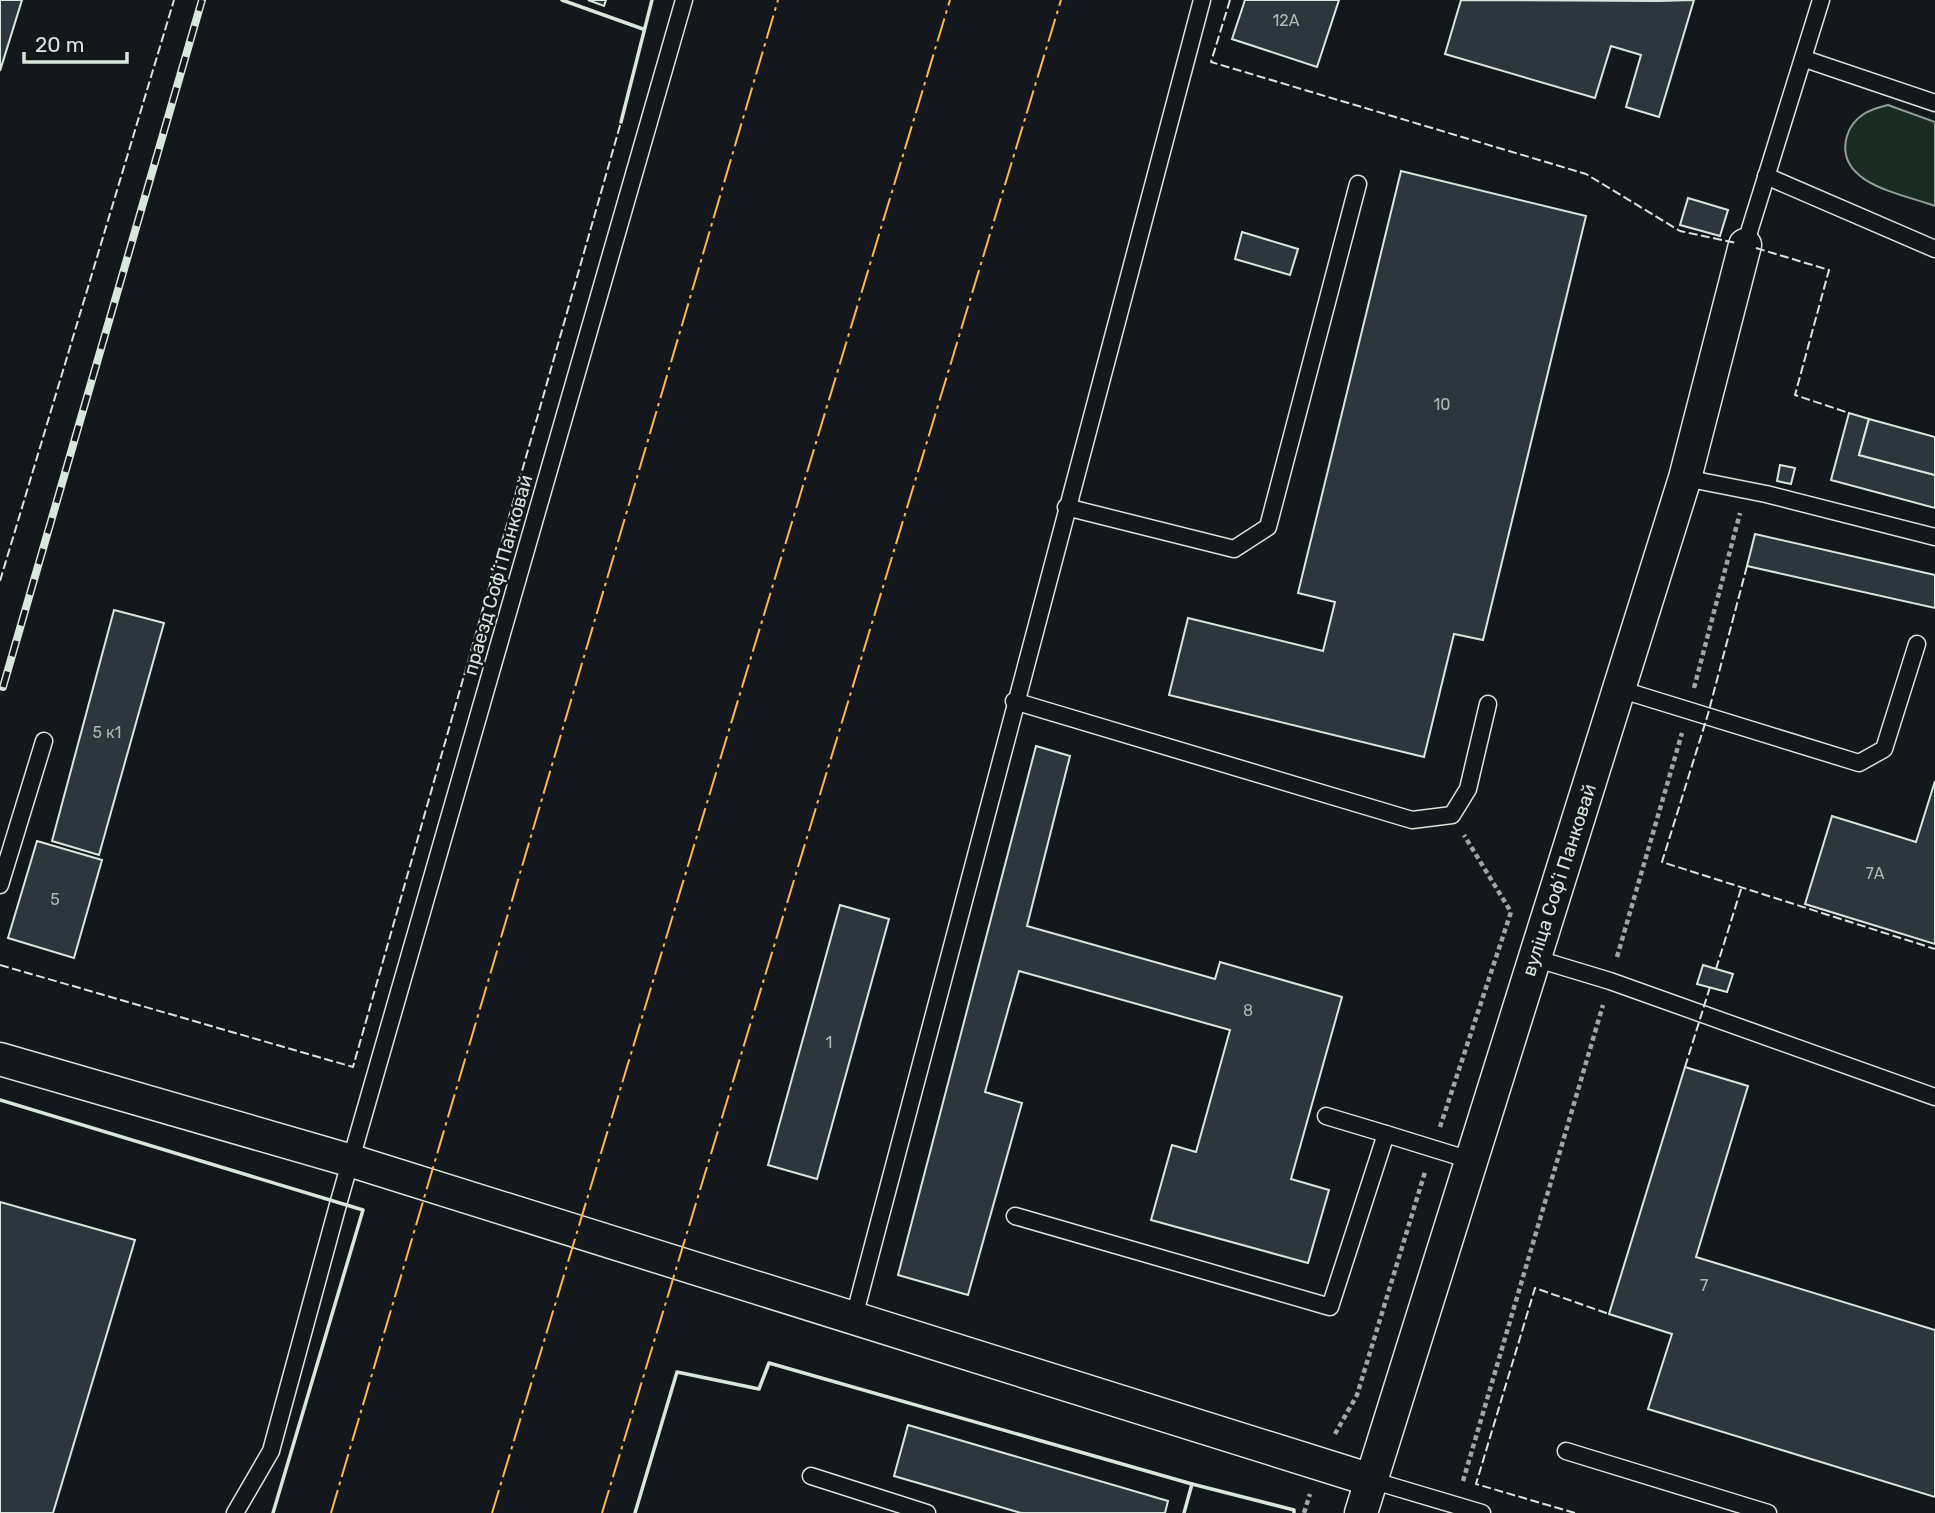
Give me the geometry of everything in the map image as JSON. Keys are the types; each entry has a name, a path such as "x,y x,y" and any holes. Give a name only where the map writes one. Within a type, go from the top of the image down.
{"street":[{"name":"вуліца Софʼі Панковай","path":"1361,1513 1469,1160 1685,478 1745,245"},
{"path":"0,1059 352,1161 1371,1480"}],"lane":[{"name":"праезд Софʼі Панковай","path":"235,1513 271,1451 684,0"},
{"path":"855,1317 1014,701 1202,0"},
{"path":"1745,245 1805,59 1821,0"},
{"path":"1805,59 1935,103"},
{"path":"1766,176 1935,248"},
{"path":"1066,507 1234,549 1268,527 1358,184"},
{"path":"1685,478 1766,494 1935,537"},
{"path":"1619,689 1859,764 1884,749 1917,643"},
{"path":"1014,701 1412,820 1452,815 1468,789 1488,704"},
{"path":"0,885 44,741"},
{"path":"1534,958 1610,981 1935,1097"},
{"path":"1326,1116 1469,1160"},
{"path":"1015,1216 1330,1307 1386,1135"},
{"path":"1566,1451 1768,1513"},
{"path":"811,1476 927,1513"},
{"path":"1371,1480 1482,1513"}],"green space":[{"path":"1888,105 1935,122 1935,206 1874,184 1850,166 1845,152 1847,136 1853,123 1863,114"}],"building":[{"path":"0,0 22,0 0,71"},
{"path":"588,0 606,0 604,6"},
{"path":"1245,0 1339,0 1317,67 1232,39"},
{"path":"1461,0 1694,0 1659,117 1626,107 1641,55 1611,46 1595,98 1445,54"},
{"path":"1401,171 1586,216 1483,640 1454,634 1424,757 1169,695 1188,618 1323,651 1335,602 1298,593"},
{"path":"1688,198 1728,210 1720,236 1680,225"},
{"path":"1242,232 1298,249 1290,275 1235,259"},
{"path":"1849,413 1869,419 1859,455 1935,475 1935,508 1831,480"},
{"path":"1869,419 1935,437 1935,475 1859,455"},
{"path":"1780,465 1795,468 1791,484 1777,481"},
{"path":"1755,534 1935,575 1935,608 1747,566"},
{"path":"114,610 164,623 99,855 52,841"},
{"path":"1036,746 1070,756 1027,926 1215,979 1220,962 1342,997 1291,1179 1329,1190 1308,1263 1151,1220 1172,1145 1196,1152 1230,1030 1019,971 985,1092 1022,1103 968,1295 898,1275"},
{"path":"1935,781 1935,944 1805,904 1832,816 1916,842"},
{"path":"37,841 102,860 74,958 8,938"},
{"path":"840,905 889,919 817,1179 768,1165"},
{"path":"1703,965 1733,974 1727,992 1697,984"},
{"path":"1685,1067 1748,1086 1696,1257 1935,1330 1935,1497 1648,1409 1672,1334 1609,1314"},
{"path":"0,1202 135,1240 53,1513 0,1513"},
{"path":"908,1425 1168,1501 1165,1513 1021,1513 894,1476"}],"railway":[{"path":"3,687 202,0"}],"fence":[{"path":"0,581 174,0"},
{"path":"1230,0 1211,62 1586,174 1680,231 1736,243"},
{"path":"0,965 353,1067 621,122"},
{"path":"1756,248 1829,270 1795,395 1849,413"},
{"path":"1747,566 1708,714 1662,862 1935,949"},
{"path":"1716,969 1742,886"},
{"path":"1685,1067 1710,987"},
{"path":"1575,1513 1476,1484 1535,1288 1609,1314"}],"wall":[{"path":"562,0 643,29"},
{"path":"621,122 652,0"},
{"path":"0,1100 363,1210 273,1513"},
{"path":"635,1513 677,1372 759,1389 769,1363 1192,1484 1184,1513"},
{"path":"1192,1484 1294,1510 1294,1513"}],"power":[{"path":"331,1513 778,0"},
{"path":"492,1513 950,0"},
{"path":"602,1513 1061,0"}]}
